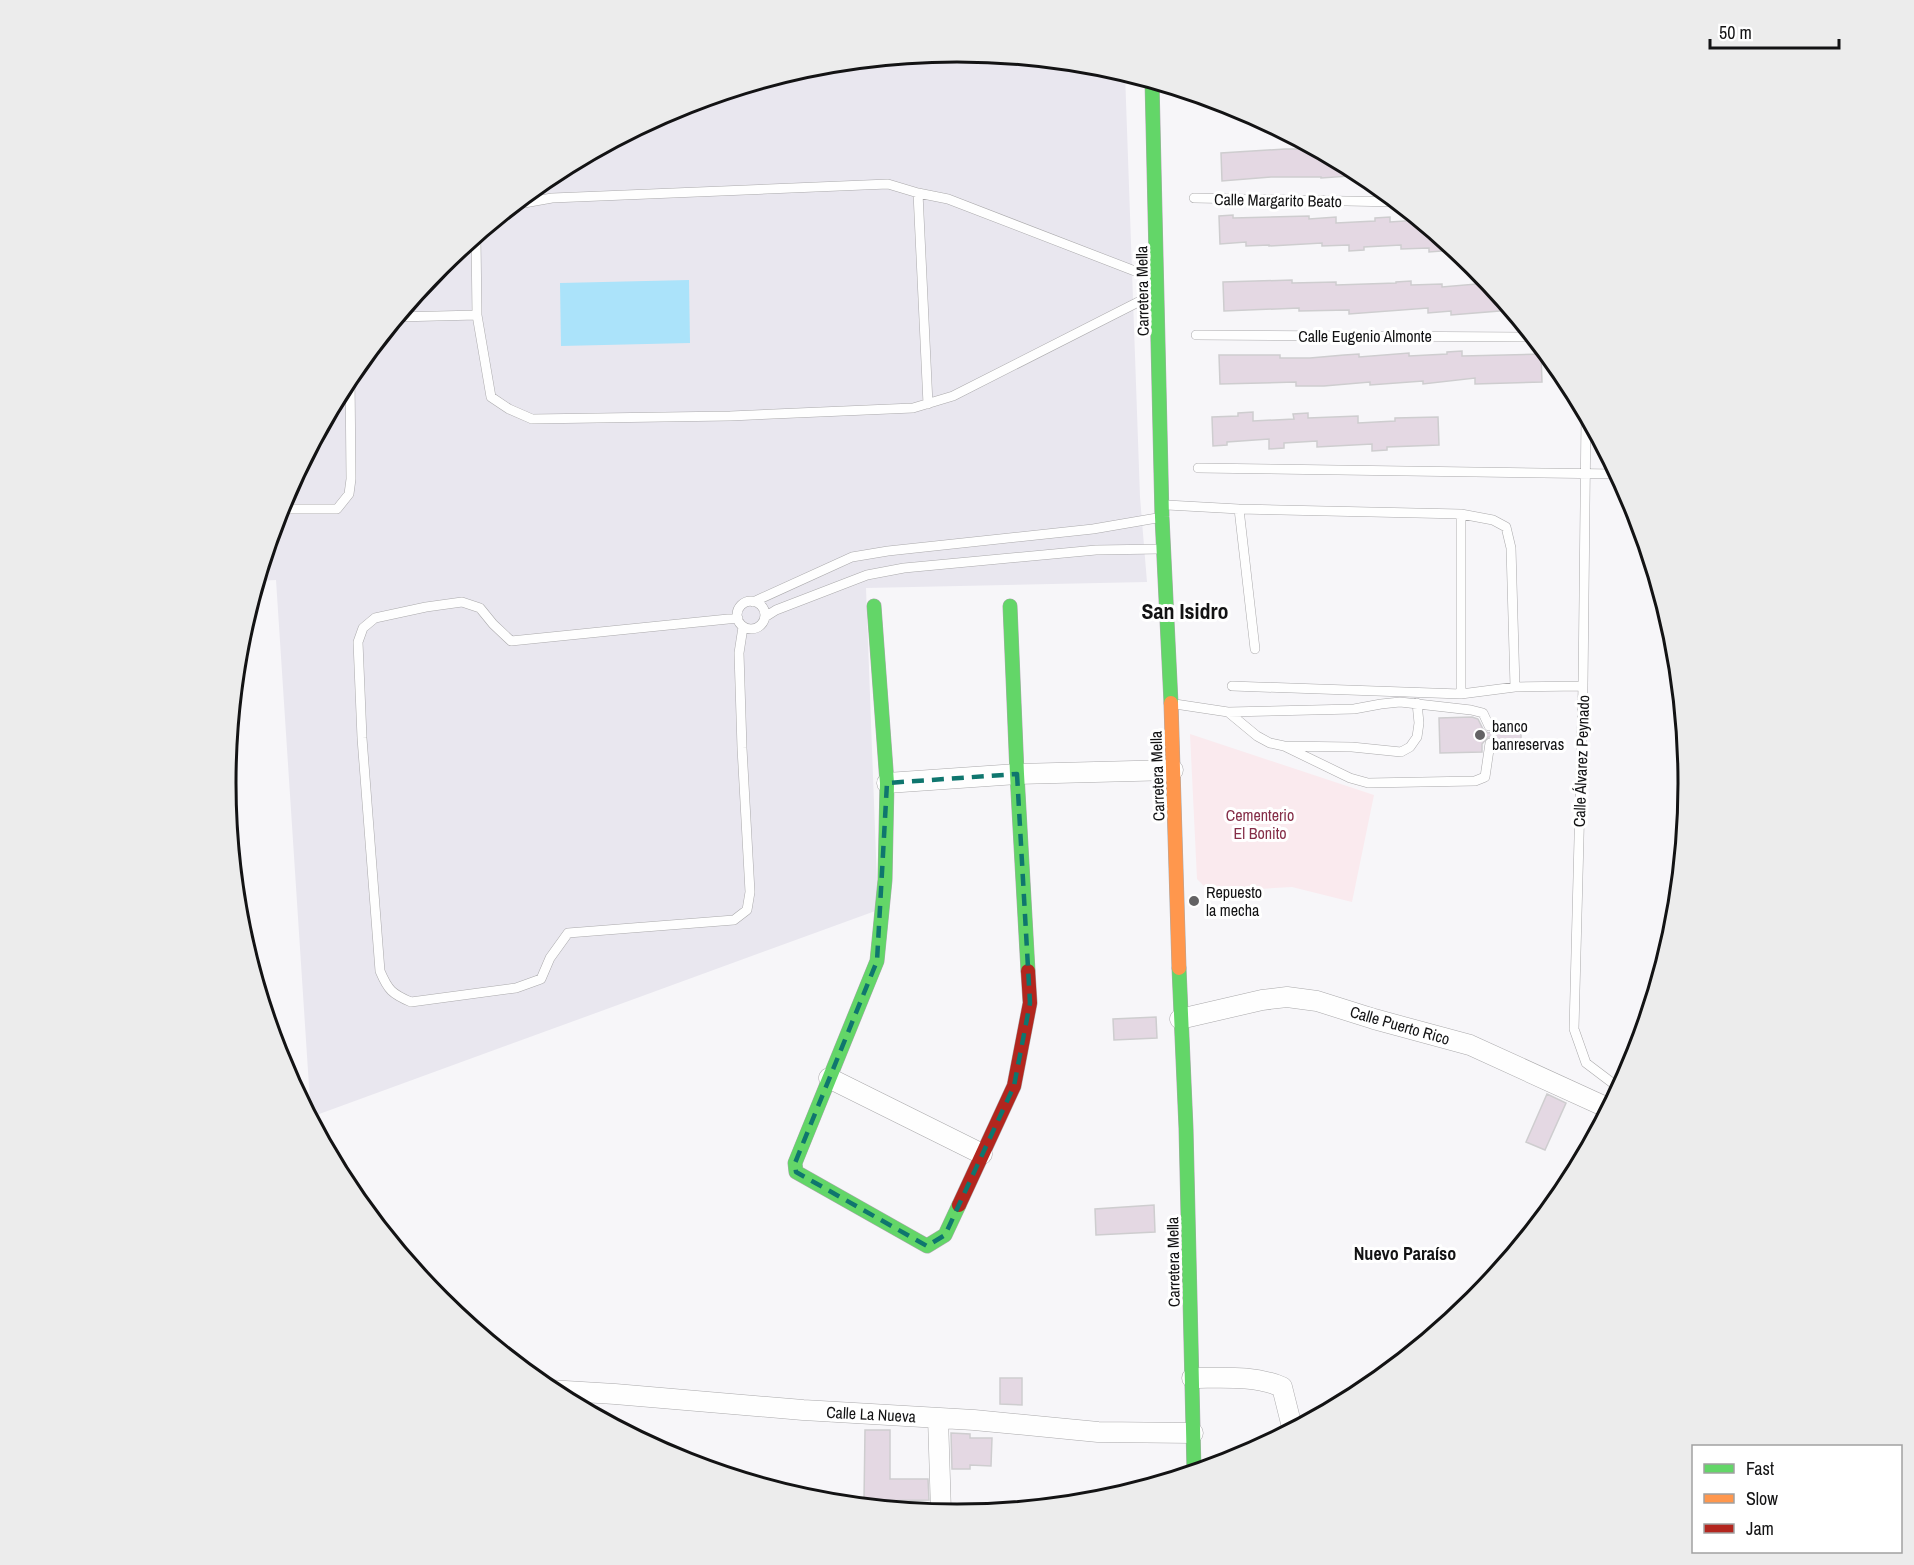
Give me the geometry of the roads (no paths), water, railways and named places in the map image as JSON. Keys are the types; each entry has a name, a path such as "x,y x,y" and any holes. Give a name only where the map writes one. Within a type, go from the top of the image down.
{"street":[{"name":"Carretera Mella","path":"1152,89 1162,511 1172,704 1180,1019 1186,1128 1194,1463"},
{"path":"874,606 887,783 885,880 877,961 795,1163 796,1172 927,1246 945,1235 1014,1086 1030,1003 1010,606"},
{"path":"887,783 1017,774 1173,770"},
{"name":"Calle Puerto Rico","path":"1180,1019 1262,1000 1287,998 1317,1001 1470,1045 1602,1105"},
{"path":"829,1078 982,1154"},
{"path":"1192,1378 1255,1379 1271,1382 1282,1387 1291,1421"},
{"name":"Calle La Nueva","path":"571,1391 1098,1432 1193,1433"},
{"path":"938,1418 941,1503"}],"lane":[{"path":"529,202 552,198 888,184 948,199 1158,286"},
{"path":"918,193 928,404"},
{"name":"Calle Margarito Beato","path":"1194,198 1384,202"},
{"path":"476,246 477,315 491,397 509,409 532,419 730,416 913,408 953,396 1158,286"},
{"path":"407,317 477,315"},
{"name":"Calle Eugenio Almonte","path":"1196,335 1523,337"},
{"path":"290,509 337,509 349,494 351,479 350,394"},
{"name":"Calle Álvarez Peynado","path":"1586,431 1583,686 1574,1029 1586,1063 1612,1083"},
{"path":"1198,468 1608,474"},
{"path":"1239,509 1254,649"},
{"path":"738,618 511,641 480,608 462,602 375,618 363,628 358,642 362,738 380,971 387,988 398,997 411,1002 516,988 541,979 550,958 568,933 734,920 747,910 750,892 742,748 739,653 743,627 738,618 740,607 852,557 888,551 1094,530 1162,511 1239,509 1461,514 1493,520 1506,527 1511,548 1515,687"},
{"path":"1461,514 1461,694"},
{"path":"743,627 757,628 765,617 776,610 867,575 904,568 1096,550 1164,549"},
{"path":"753,602 759,604 764,610 765,617"},
{"path":"1232,686 1461,694 1515,687 1583,686"},
{"path":"1172,704 1228,712 1354,709 1381,704 1417,703 1483,713 1489,726"},
{"path":"1284,747 1352,747 1401,752 1410,747 1417,737 1419,723 1417,703"},
{"path":"1228,712 1257,736 1270,743 1284,747 1350,778 1368,783 1475,781 1485,777 1490,743"}],"water":[{"path":"689,280 690,343 561,346 560,283"}],"place":[{"name":"banco banreservas","path":"1480,735"},
{"name":"Repuesto la mecha","path":"1194,901"}],"district":[{"name":"San Isidro","path":"1185,611"},
{"name":"Nuevo Paraíso","path":"1405,1253"}],"park label":[{"name":"Cementerio El Bonito","path":"1260,824"}]}
